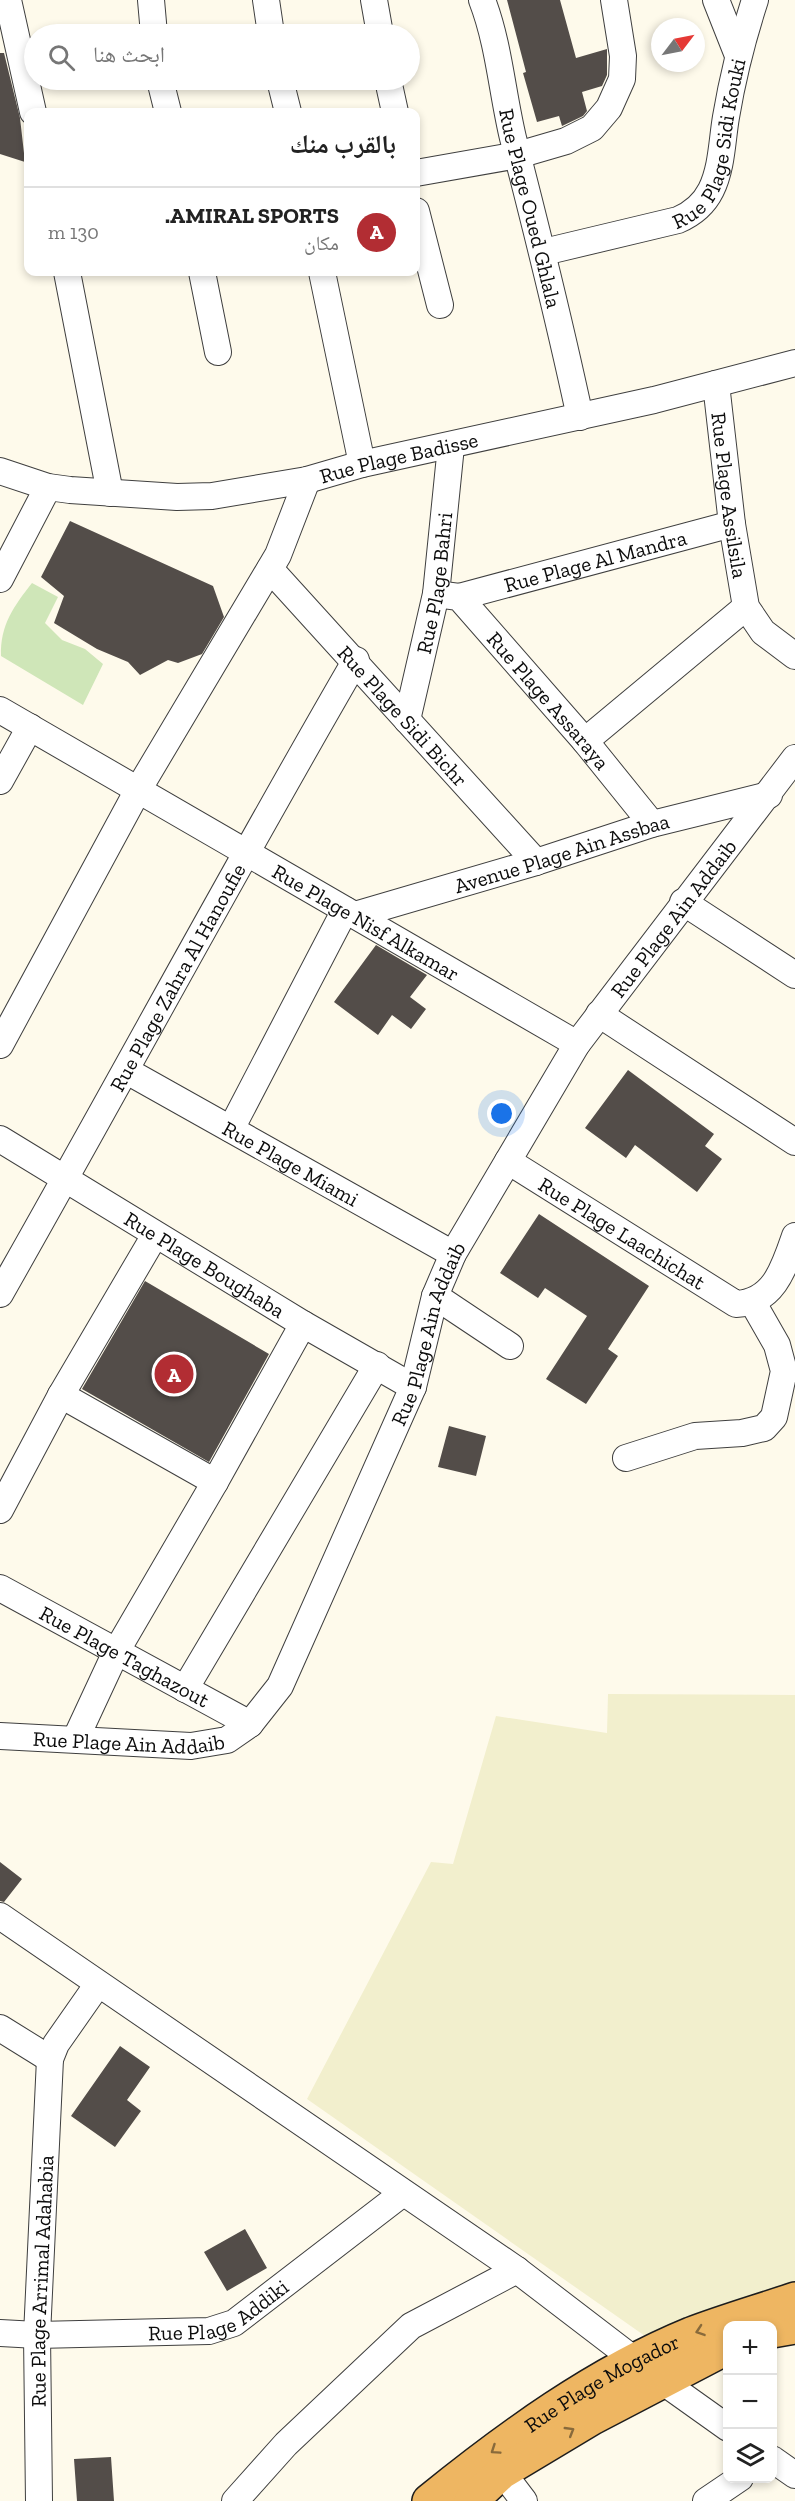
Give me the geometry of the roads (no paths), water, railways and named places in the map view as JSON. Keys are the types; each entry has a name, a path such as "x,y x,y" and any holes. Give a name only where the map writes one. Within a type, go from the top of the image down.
{"highway":[{"name":"Rue Plage Mogador","path":"429,2501 474,2464 547,2415 636,2361 691,2334 795,2299"},
{"path":"777,2330 795,2327"},
{"name":"Rue Plage Mogador","path":"471,2501 502,2472 592,2418 723,2350"}],"street":[{"path":"8,0 24,72"},
{"path":"151,0 153,24"},
{"path":"266,0 270,24"},
{"path":"374,0 378,24"},
{"name":"Rue Plage Oued Ghlala","path":"482,0 494,40 518,155 544,252 580,417"},
{"path":"420,172 518,155 589,131 600,120 616,95 623,66 614,0"},
{"path":"716,0 737,53"},
{"name":"Rue Plage Sidi Kouki","path":"544,252 678,220 690,214 703,202 710,192 718,169 737,53 755,0"},
{"path":"28,90 32,108"},
{"path":"162,90 167,108"},
{"path":"282,90 287,108"},
{"path":"390,90 394,108"},
{"path":"420,227 440,305"},
{"path":"68,276 110,493"},
{"path":"203,276 218,352"},
{"path":"323,276 362,464"},
{"name":"Rue Plage Badisse","path":"0,471 48,487 110,493 212,496 307,480 362,464 580,417 795,363"},
{"name":"Rue Plage Assilsila","path":"716,384 732,524 746,607 763,632 795,656"},
{"name":"Rue Plage Bahri","path":"407,720 447,595 451,446"},
{"path":"0,1045 138,790 270,569 292,525 307,480"},
{"path":"0,579 48,487"},
{"name":"Rue Plage Al Mandra","path":"447,595 732,524"},
{"name":"Rue Plage Sidi Bichr","path":"270,569 356,660 407,720 536,862"},
{"name":"Rue Plage Assaraya","path":"447,595 585,741 652,824"},
{"name":"Rue Plage Assilsila","path":"585,741 746,607"},
{"name":"Rue Plage Zahra Al Hanoufie","path":"0,1294 127,1071 244,852 356,660"},
{"name":"Rue Plage Nisf Alkamar","path":"0,710 577,1044"},
{"path":"0,782 30,727"},
{"name":"Rue Plage Ain Addaib","path":"0,1736 76,1738 191,1746 227,1740 250,1724 280,1686 413,1387 435,1296 453,1254 577,1044 795,758"},
{"name":"Avenue Plage Ain Assbaa","path":"350,912 536,862 652,824 769,795"},
{"path":"683,902 795,975"},
{"path":"231,1129 350,912"},
{"path":"599,1014 795,1142"},
{"name":"Rue Plage Miami","path":"127,1071 453,1254"},
{"name":"Rue Plage Boughaba","path":"0,1138 155,1235 413,1387"},
{"name":"Rue Plage Laachichat","path":"508,1161 745,1303"},
{"path":"0,1510 61,1395 155,1235"},
{"path":"626,1458 695,1436 742,1433 764,1428 774,1417 784,1371 777,1345 745,1303 771,1289 795,1236"},
{"path":"435,1296 510,1346"},
{"path":"76,1738 116,1652 215,1482 303,1324"},
{"path":"184,1689 377,1365"},
{"path":"61,1395 215,1482"},
{"name":"Rue Plage Taghazout","path":"0,1588 250,1724"},
{"path":"0,1916 517,2270 662,2381 723,2424"},
{"name":"Rue Plage Arrimal Adahabia","path":"39,2501 37,2335 50,2059 56,2044 98,1984"},
{"path":"0,2028 50,2059"},
{"name":"Rue Plage Addiki","path":"0,2332 37,2335 209,2331 234,2323 403,2193"},
{"path":"235,2501 286,2444 411,2325 517,2270"},
{"path":"777,2462 795,2475"},
{"path":"502,2472 524,2501"},
{"path":"706,2501 733,2483"}],"place":[{"name":"AMIRAL SPORTS.","path":"174,1374"}]}
